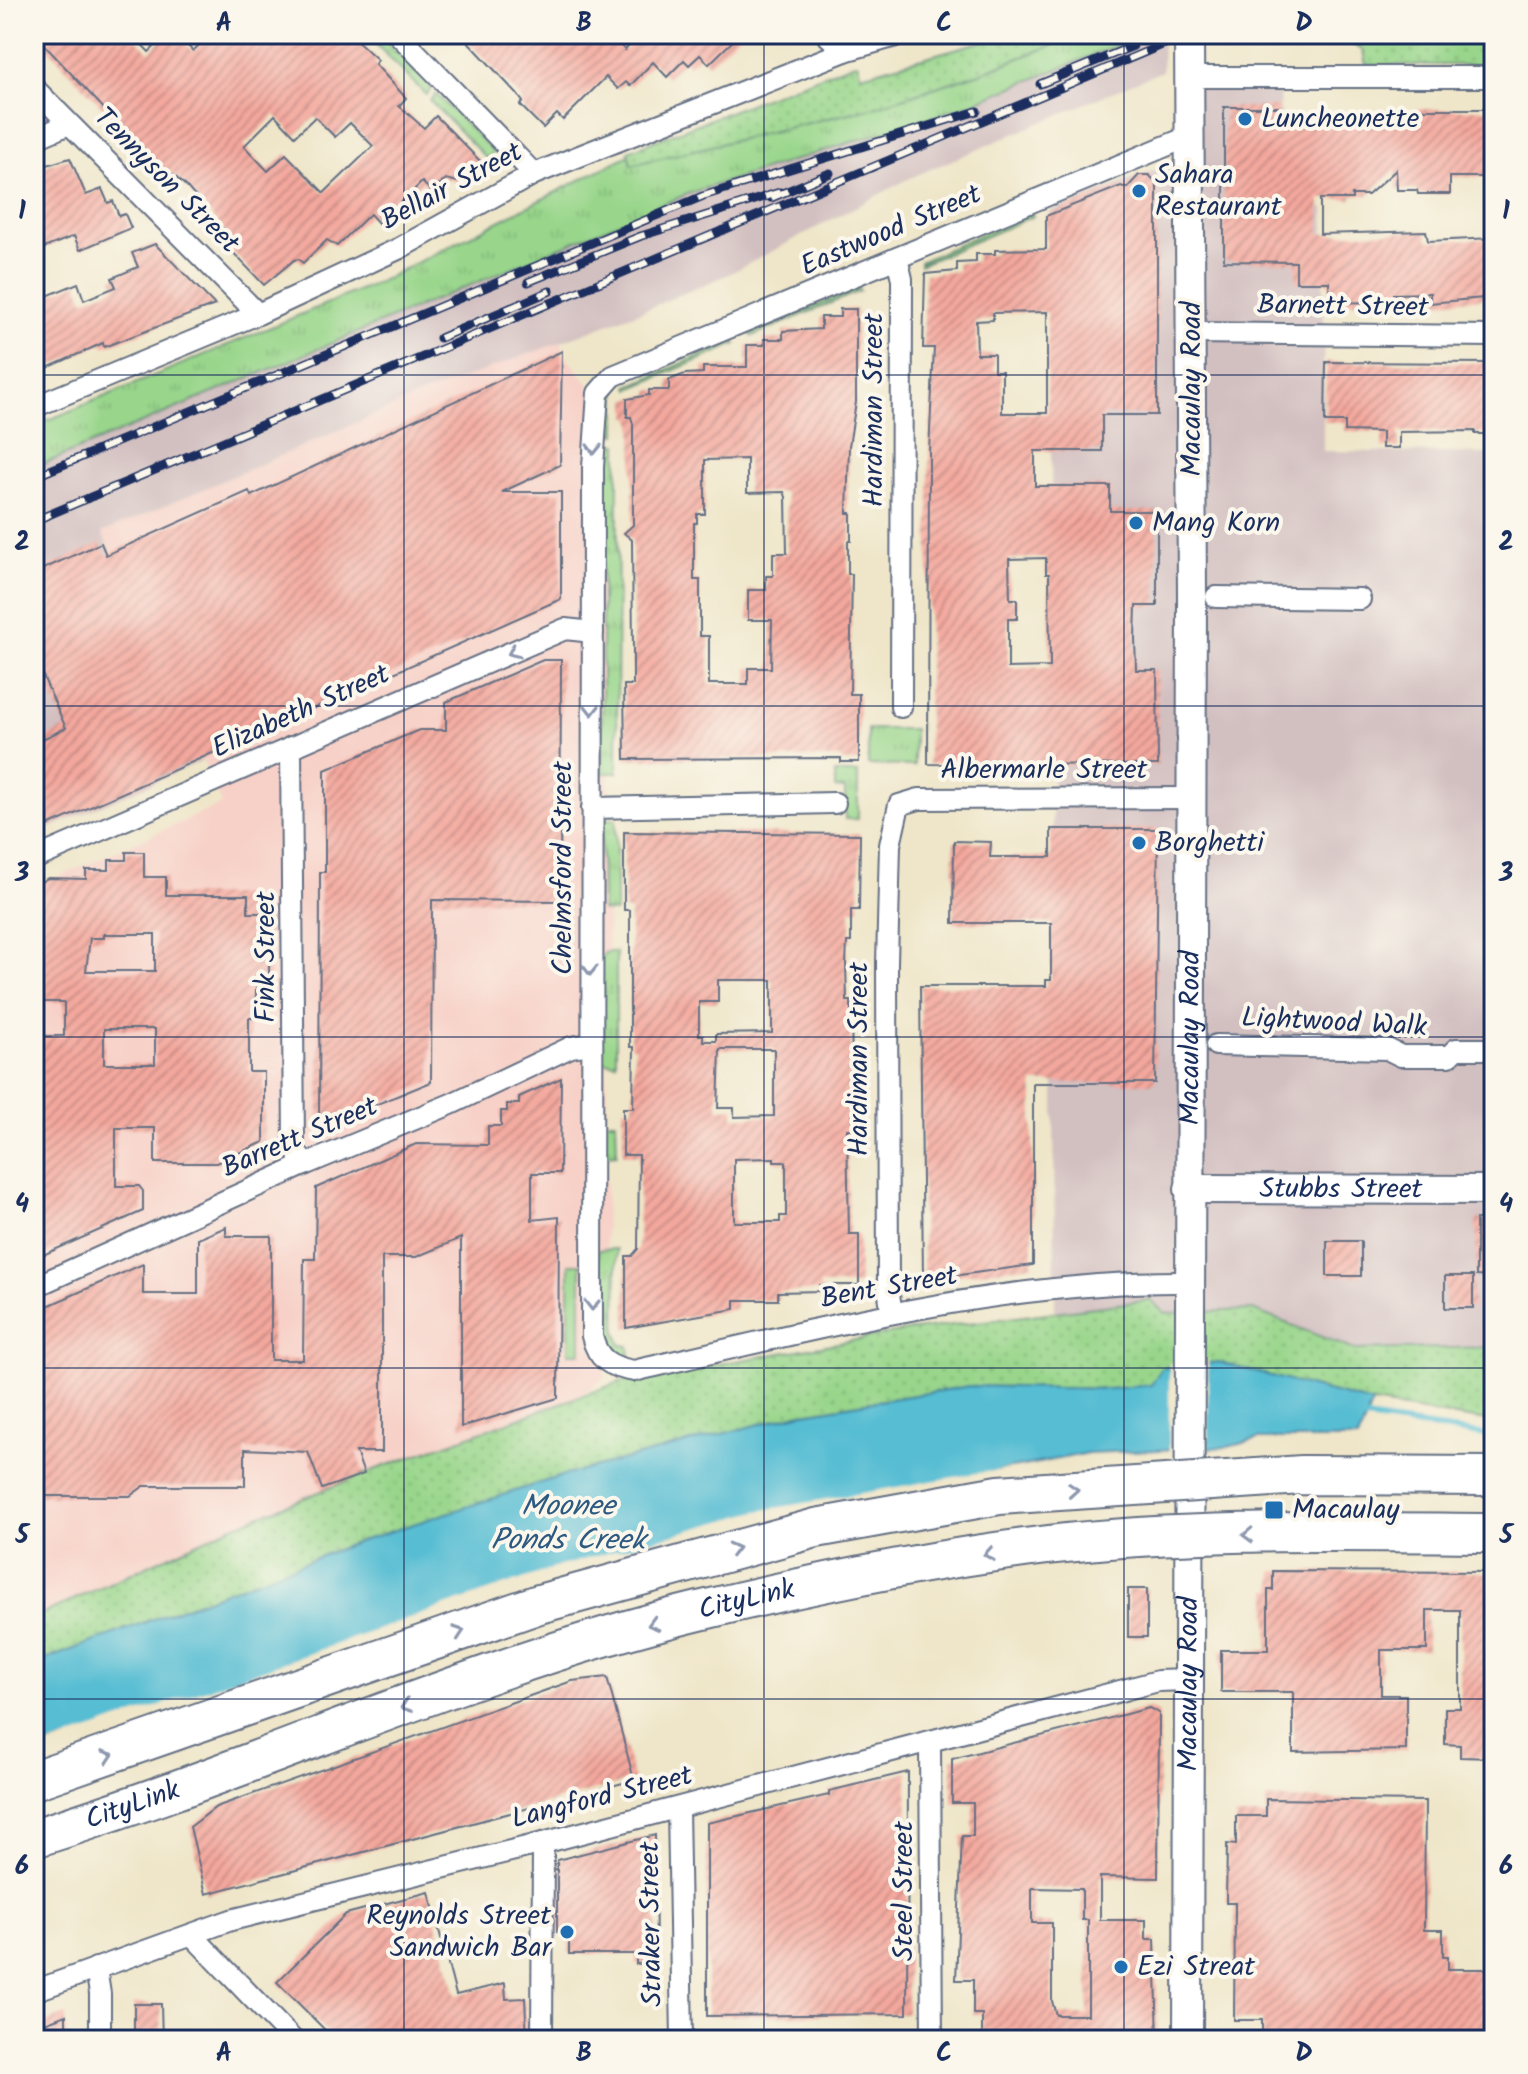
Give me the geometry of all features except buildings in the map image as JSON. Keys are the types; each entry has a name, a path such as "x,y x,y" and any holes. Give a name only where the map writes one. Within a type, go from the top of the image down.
{"highway":[{"name":"CityLink","path":"34,1780 539,1604 816,1528 999,1495 1302,1475 1494,1476"},
{"name":"CityLink","path":"34,1838 115,1813 581,1645 697,1611 880,1571 1047,1545 1100,1540 1329,1531 1494,1533"}],"street":[{"path":"398,34 534,174"},
{"path":"826,34 845,51"},
{"name":"Bellair Street","path":"34,407 258,314 398,249 534,174 845,51 903,34"},
{"name":"Macaulay Road","path":"1188,2040 1192,333 1189,34"},
{"path":"1189,77 1494,77"},
{"name":"Tennyson Street","path":"34,88 258,314"},
{"path":"34,139 69,124"},
{"name":"Eastwood Street","path":"613,376 1190,136"},
{"name":"Hardiman Street","path":"897,258 902,279 901,707"},
{"name":"Barnett Street","path":"1192,333 1494,336"},
{"name":"Chelmsford Street","path":"605,1362 595,1352 592,1336 590,1044 594,415 598,393 613,376"},
{"path":"1216,597 1360,599"},
{"name":"Elizabeth Street","path":"34,859 571,627 593,632"},
{"name":"Fink Street","path":"291,747 294,1147 304,1165"},
{"name":"Albermarle Street","path":"899,805 919,799 1191,798"},
{"path":"592,808 835,803"},
{"name":"Hardiman Street","path":"892,1313 888,1289 887,963 890,845 899,805"},
{"name":"Barrett Street","path":"34,1287 304,1165 451,1104 571,1047 590,1044"},
{"name":"Lightwood Walk","path":"1216,1045 1387,1049 1401,1056 1449,1056 1456,1049 1494,1049"},
{"name":"Stubbs Street","path":"1189,1189 1494,1190"},
{"name":"Bent Street","path":"605,1362 634,1371 892,1313 1044,1292 1189,1282"},
{"name":"Langford Street","path":"34,1991 231,1920 543,1843 1158,1681 1188,1680"},
{"name":"Steel Street","path":"930,1743 932,2040"},
{"name":"Straker Street","path":"678,1808 682,2040"},
{"path":"542,2040 543,1843"},
{"path":"192,1935 293,2040"},
{"path":"96,1968 100,1994 100,2040"}],"shaded area":[{"path":"1146,34 1163,34 1162,71 910,178 729,274 642,311 425,393 102,533 202,761 34,835 34,468 690,193 960,108"},
{"path":"1189,77 1280,87 1276,208 1324,208 1323,451 1494,454 1494,1347 1355,1350 1253,1310 1055,1323 1050,211 1191,156"},
{"path":"561,340 566,356 611,412 605,1377 584,1394 34,1619 34,888 222,804 102,533 425,393"}],"green space":[{"path":"366,34 379,34 432,89 426,95"},
{"path":"1009,34 1082,34 980,73 871,108 631,165 628,151 857,62 861,75"},
{"path":"1082,34 1123,37 1146,34 960,108 690,193 34,468 34,426 381,281 629,155 631,164 980,73"},
{"path":"1350,34 1494,34 1494,65 1366,65 1363,50 1341,38"},
{"path":"436,94 494,152 487,159 430,101"},
{"path":"1031,211 1033,216 920,265 920,262"},
{"path":"858,288 860,291 752,336 750,333"},
{"path":"734,341 736,344 630,389 629,386"},
{"path":"616,391 617,434 599,434 601,397"},
{"path":"602,444 618,444 617,773 602,773"},
{"path":"868,729 914,729 914,766 868,765"},
{"path":"835,773 858,773 858,819 845,819 845,789 835,788"},
{"path":"601,819 616,819 616,912 602,911"},
{"path":"606,952 616,952 616,1063 598,1061 597,961"},
{"path":"602,1121 616,1121 617,1154 602,1155"},
{"path":"617,1249 616,1331 621,1345 629,1346 630,1360 618,1359 602,1347 598,1250"},
{"path":"569,1264 581,1264 581,1353 569,1353"},
{"path":"1150,1300 1165,1313 1253,1310 1355,1350 1494,1347 1494,1422 1372,1403 1218,1362 1151,1385 1109,1389 970,1386 798,1414 358,1542 34,1664 34,1618 231,1527 382,1467 623,1381 906,1331"}],"water":[{"name":"Moonee Ponds Creek","path":"1218,1362 1372,1403 1358,1439 1258,1439 1228,1447 1088,1453 809,1509 690,1537 468,1604 34,1751 34,1664 358,1542 558,1477 798,1414 970,1386 1109,1389 1151,1385 1162,1368"}],"pier":[{"path":"1208,1359 1208,1452 1169,1454 1169,1363"},
{"path":"1053,1464 692,1541 469,1608 34,1755 34,1751 115,1721 560,1566 758,1511 977,1473"}],"waterway":[{"name":"Moonee Ponds Creek","path":"1365,1418 1494,1436"}],"railway":[{"path":"34,521 1188,34"},
{"path":"1040,84 1133,46"},
{"path":"34,477 703,196 977,111"},
{"path":"771,198 830,173"},
{"path":"528,282 641,236 780,192"},
{"path":"440,338 550,291"}],"place":[{"name":"Luncheonette","path":"1245,119"},
{"name":"Sahara Restaurant","path":"1139,191"},
{"name":"Mang Korn","path":"1136,523"},
{"name":"Borghetti","path":"1139,843"},
{"name":"Macaulay","path":"1274,1510"},
{"name":"Reynolds Street Sandwich Bar","path":"567,1932"},
{"name":"Ezi Streat","path":"1121,1967"}]}
